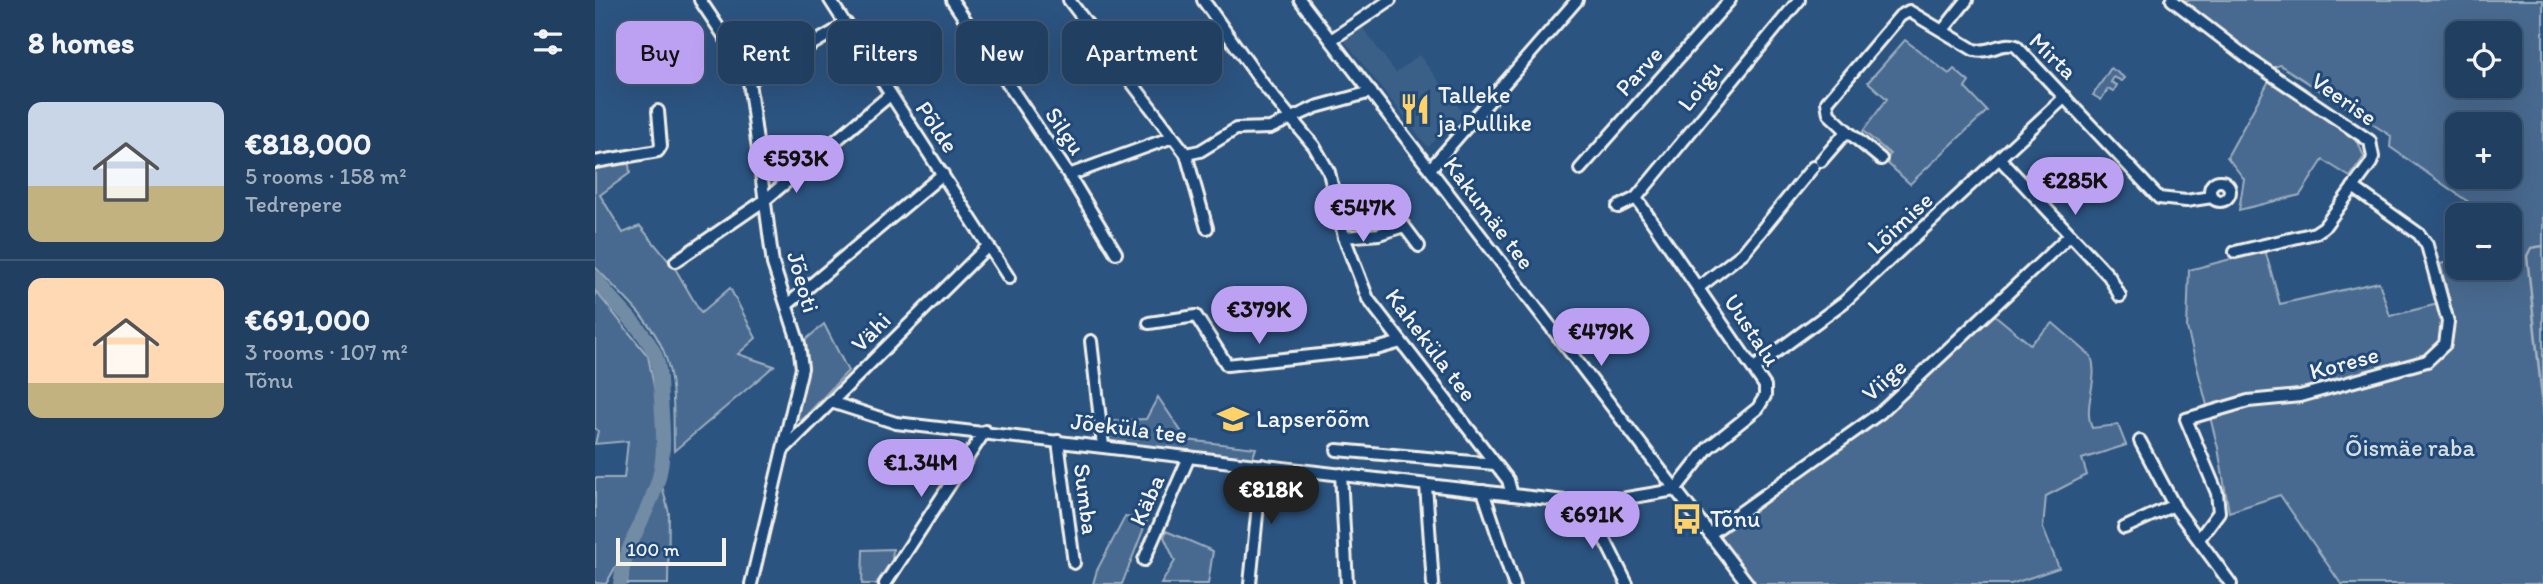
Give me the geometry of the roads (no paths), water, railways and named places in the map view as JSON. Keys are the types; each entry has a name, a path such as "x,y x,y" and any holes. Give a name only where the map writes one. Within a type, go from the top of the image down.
{"street":[{"name":"Põlde","path":"831,0 845,21"},
{"name":"Silgu","path":"952,0 1069,176 1116,253"},
{"path":"1069,0 1170,138 1186,155 1207,228"},
{"name":"Kaheküla tee","path":"1203,0 1329,172 1344,237 1368,299 1507,480 1512,495"},
{"name":"Kakumäe tee","path":"1300,0 1748,584"},
{"path":"1331,40 1389,0"},
{"path":"1430,169 1577,0"},
{"name":"Parve","path":"1580,169 1730,0"},
{"name":"Loigu","path":"1636,198 1799,0"},
{"path":"1943,30 1967,0"},
{"name":"Veerise","path":"2172,0 2253,62 2370,141 2374,157 2325,227 2315,233 2235,252"},
{"name":"Jõeoti","path":"702,1 718,26"},
{"name":"Mirta","path":"1847,131 1829,114 1827,102 1900,16 1909,10 1982,52 2003,44 2016,46 2159,198 2186,201 2212,197"},
{"name":"Jõeoti","path":"749,84 772,264 799,344 802,368 751,584"},
{"name":"Põlde","path":"884,84 1009,278"},
{"path":"1186,155 1200,151 1236,129 1269,128 1293,120 1316,107 1371,92"},
{"path":"676,261 765,200 890,94"},
{"name":"Lõimise","path":"1754,368 1844,302 2065,97"},
{"path":"595,162 658,151 661,146 658,111"},
{"path":"1698,288 1743,253 1847,131 1881,159"},
{"path":"1069,176 1170,138"},
{"path":"2000,159 2109,276 2120,296"},
{"path":"787,305 943,174"},
{"name":"Korese","path":"2199,539 2218,512 2217,493 2186,419 2248,401 2300,396 2396,370 2427,360 2445,344 2448,322 2427,245 2419,234 2353,187"},
{"path":"1619,208 1636,198"},
{"name":"Uustalu","path":"1636,198 1765,386 1765,397 1758,408 1708,448 1675,490"},
{"path":"1344,237 1380,234 1404,226 1419,246"},
{"name":"Viige","path":"1710,534 1880,412 2070,235"},
{"name":"Vähi","path":"784,449 988,246"},
{"path":"1149,323 1196,316 1227,365 1376,349 1401,342"},
{"path":"1091,341 1103,446"},
{"name":"Jõeküla tee","path":"831,402 896,423 1591,504 1675,490"},
{"path":"885,584 985,432"},
{"name":"Sumba","path":"1058,440 1073,564"},
{"path":"2140,441 2175,505 2231,584"},
{"path":"1337,450 1495,464"},
{"name":"Käba","path":"1144,560 1189,457"},
{"path":"1250,584 1262,465"},
{"path":"1341,474 1347,584"},
{"path":"1426,485 1433,584"},
{"path":"1483,491 1514,584"},
{"path":"1591,504 1594,518 1627,584"},
{"path":"2124,528 2175,505"}],"waterway":[{"path":"2543,246 2531,248 2527,256 2543,407"},
{"path":"595,277 648,341 656,357 660,375 663,442 660,474 626,557 620,584"}],"place":[{"name":"Talleke ja Pullike","path":"1415,109"},
{"name":"Lapserõõm","path":"1233,419"},
{"name":"Tõnu","path":"1687,519"}],"park label":[{"name":"Õismäe raba","path":"2410,448"}]}
